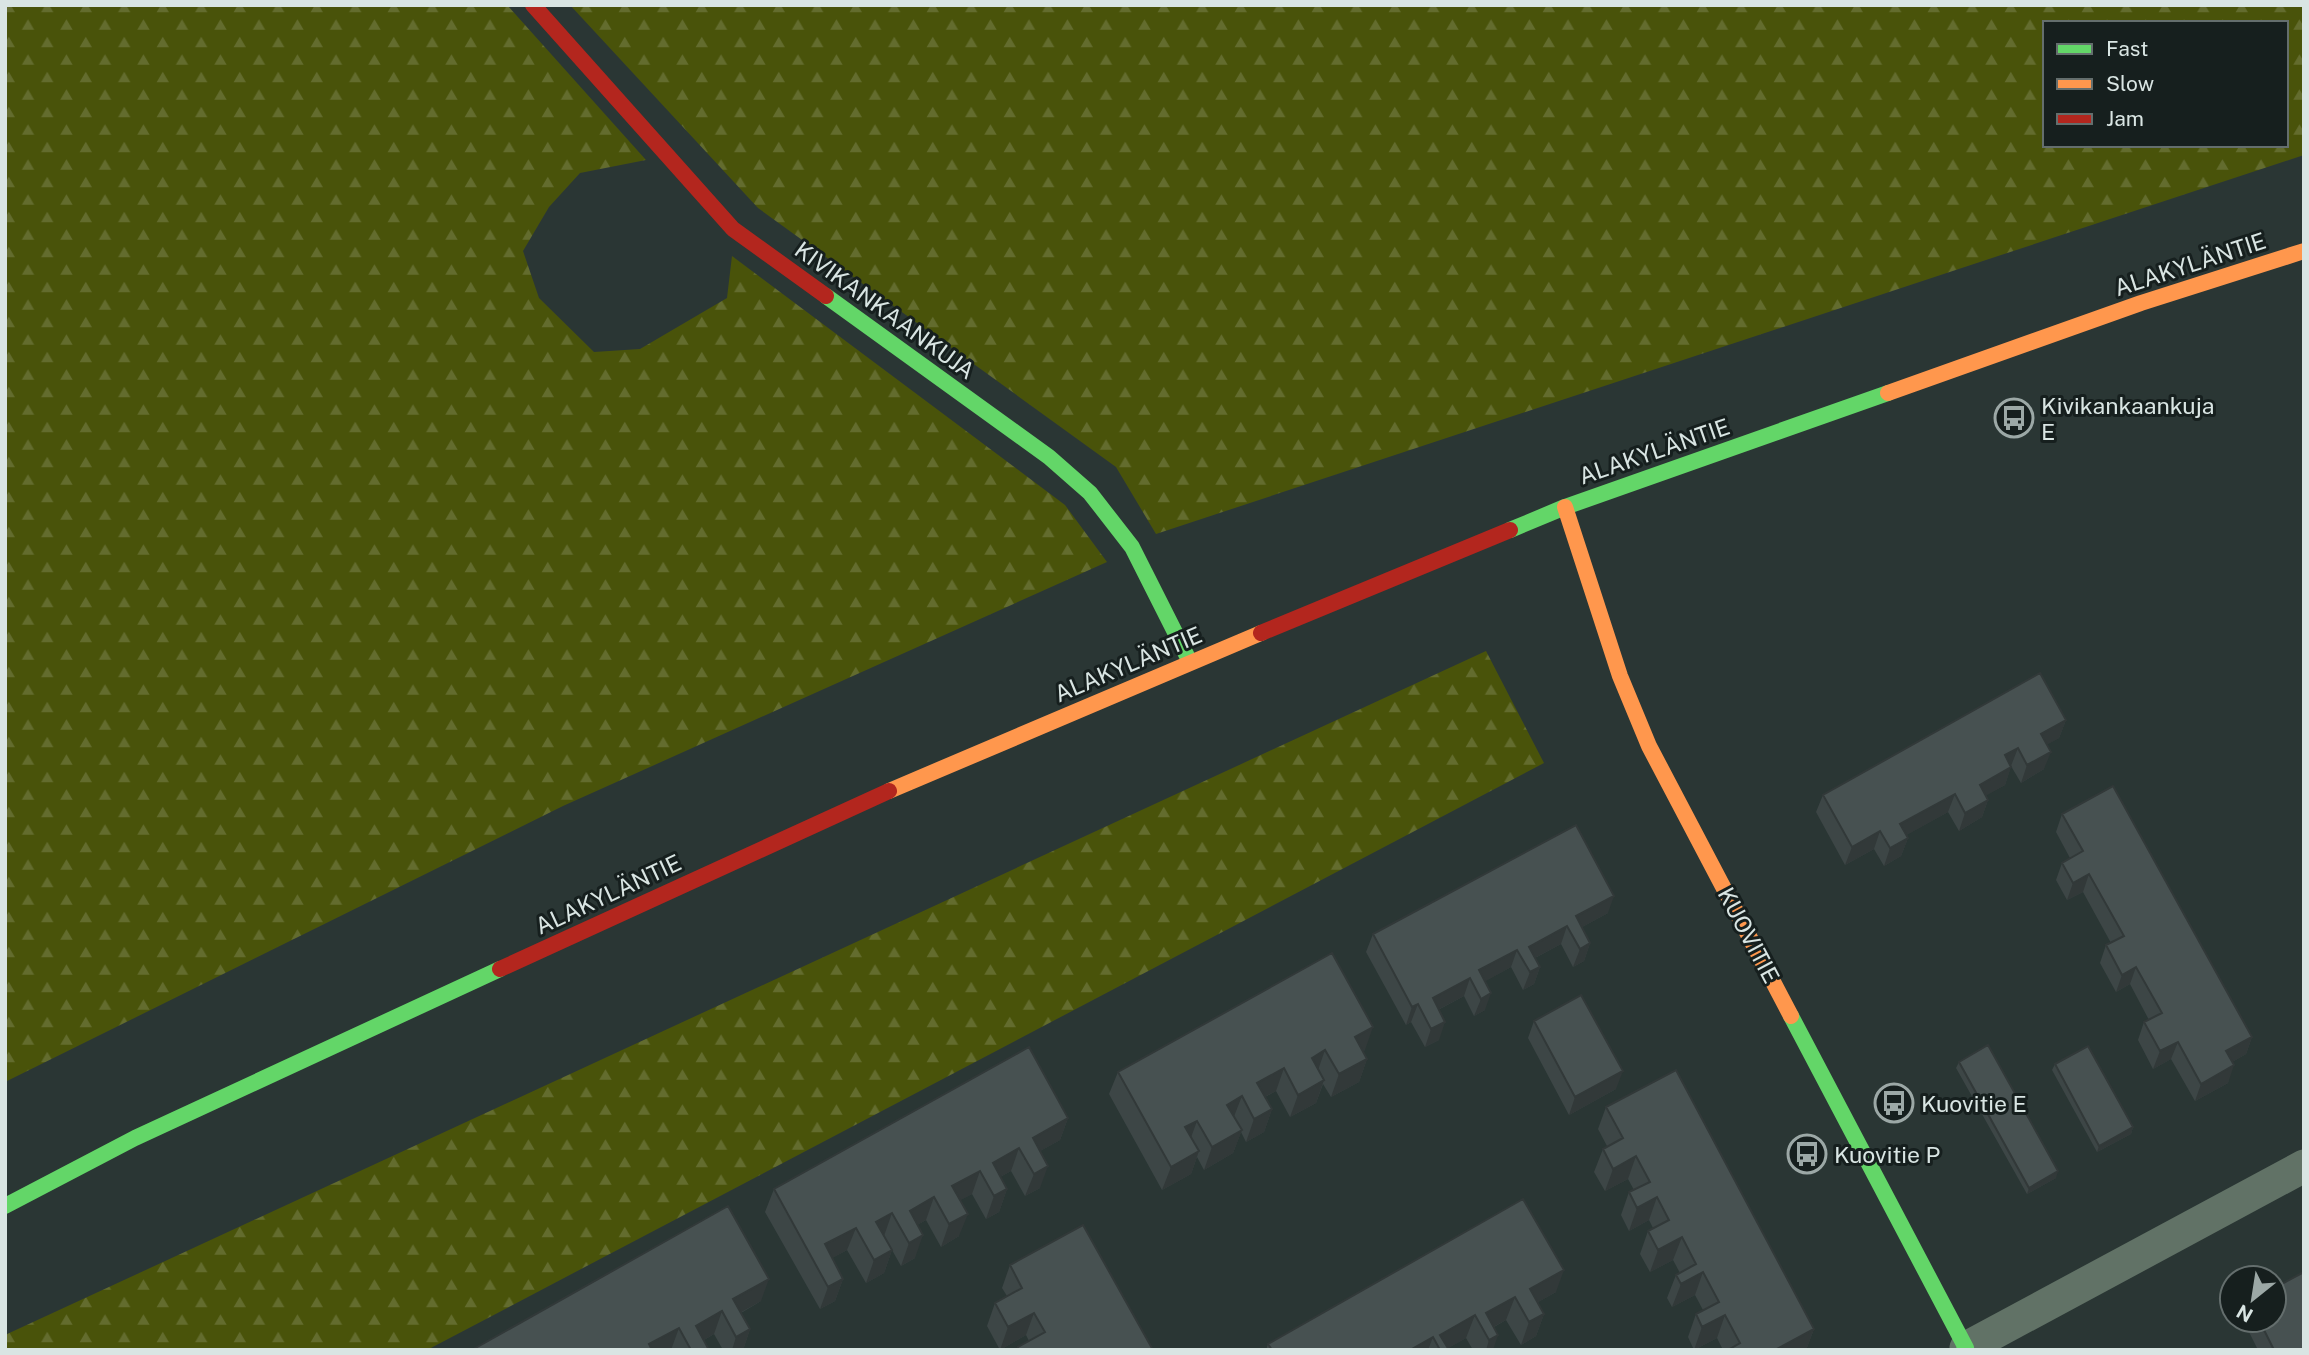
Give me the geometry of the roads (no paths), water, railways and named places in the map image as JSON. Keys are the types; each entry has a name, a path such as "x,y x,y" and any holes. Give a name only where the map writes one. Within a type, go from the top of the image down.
{"main road":[{"name":"KIVIKANKAANKUJA","path":"533,5 733,229 1049,457 1090,493 1132,547 1190,663"},
{"name":"ALAKYLÄNTIE","path":"5,1206 135,1138 818,822 1565,506 2141,303 2304,251"},
{"name":"KUOVITIE","path":"1565,506 1620,676 1649,746 1965,1349"}],"street":[{"name":"KUOVITIE","path":"1965,1349 2304,1166"}],"place":[{"name":"Kivikankaankuja E","path":"2014,418"},
{"name":"Kuovitie E","path":"1894,1103"},
{"name":"Kuovitie P","path":"1807,1154"}]}
